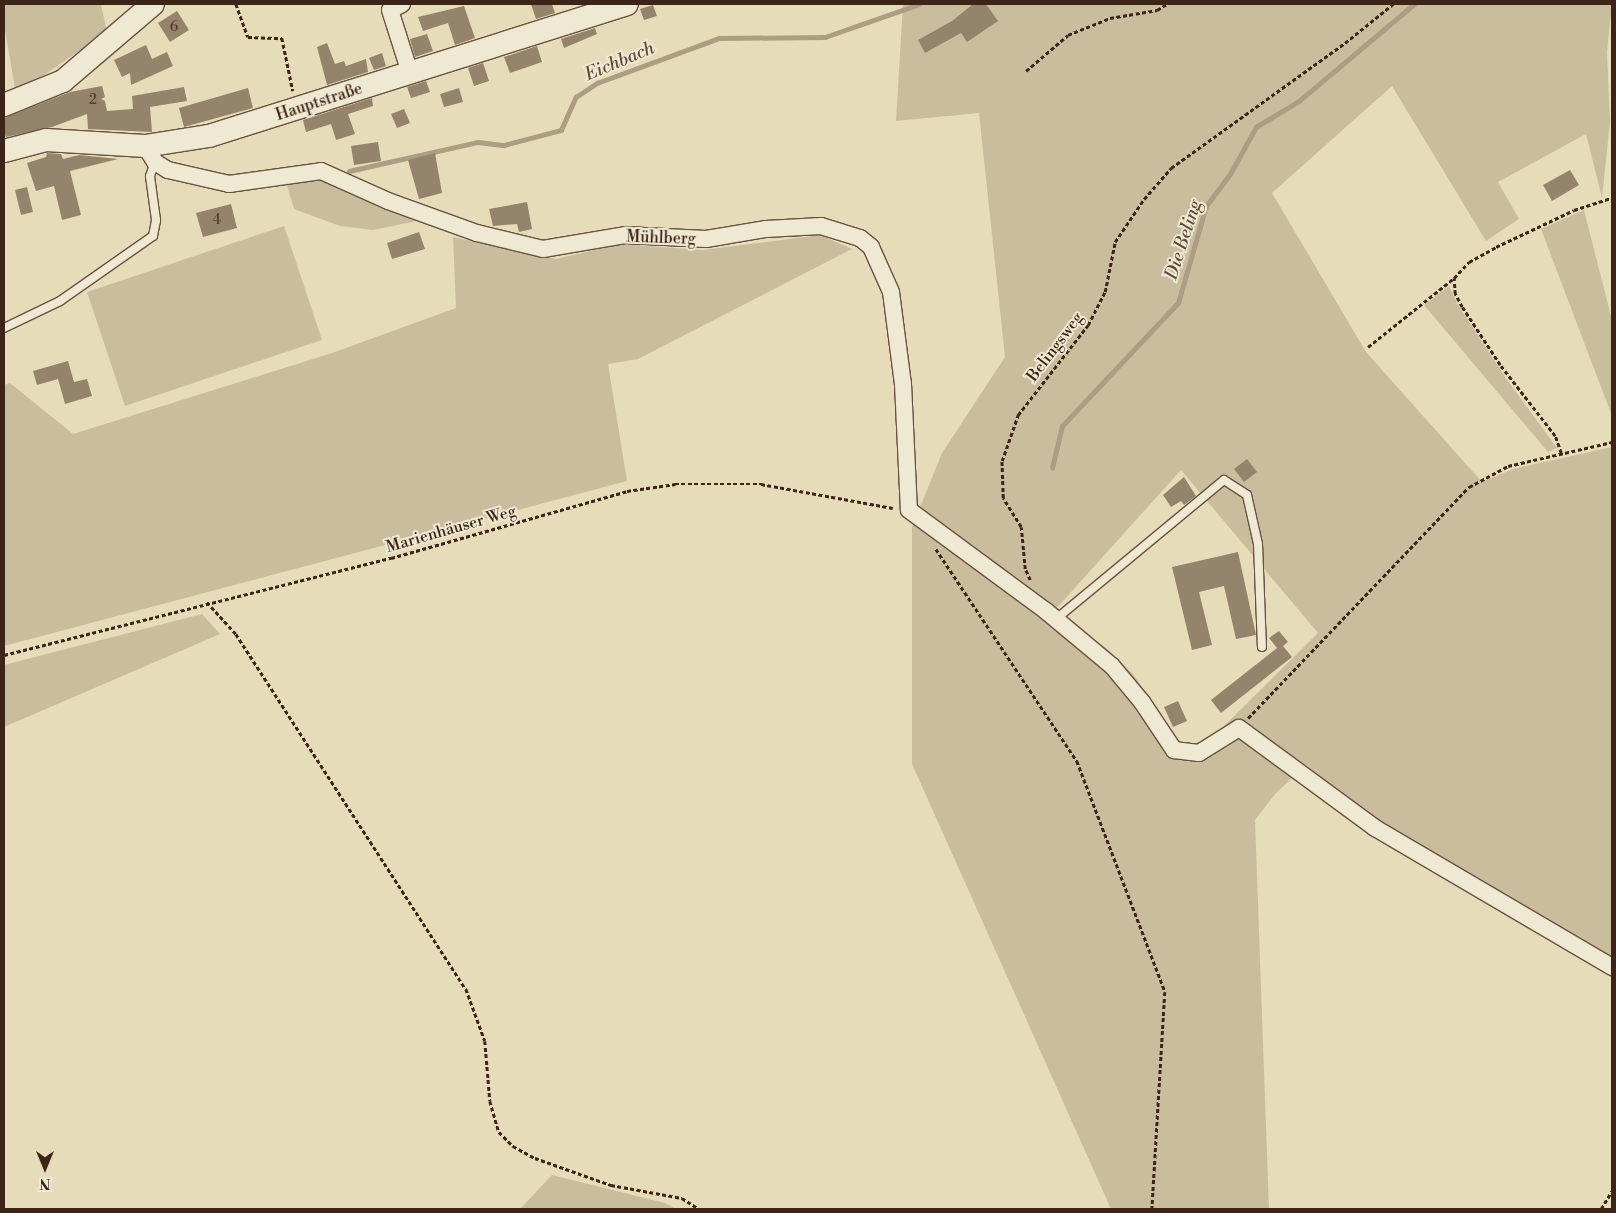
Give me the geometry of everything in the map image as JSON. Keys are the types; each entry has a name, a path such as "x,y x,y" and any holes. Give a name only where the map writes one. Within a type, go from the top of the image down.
{"main road":[{"path":"4,105 64,81 154,4"},
{"name":"Hauptstraße","path":"4,151 57,140 150,154 627,4"}],"street":[{"path":"393,6 410,73"},
{"name":"Mühlberg","path":"150,154 168,170 229,184 321,171 388,200 478,233 544,249 625,235 706,239 766,229 821,226 860,238 871,246 890,292 903,384 909,510"},
{"path":"909,510 1056,619 1112,666 1142,702 1174,750 1199,753 1239,728 1375,828 1612,967"}],"lane":[{"path":"4,328 60,302 154,236 156,220 150,176 150,154"},
{"path":"1056,619 1224,480 1246,495 1258,544 1262,647"}],"path":[{"path":"236,4 248,37 282,38 297,109"},
{"path":"1026,71 1068,35 1110,18 1157,10 1167,4"},
{"name":"Belingsweg","path":"1033,586 1025,570 1021,527 1003,498 1002,461 1018,415 1088,325 1105,292 1115,242 1144,199 1171,168 1345,43 1393,4"},
{"path":"1368,347 1454,278 1469,262 1574,210 1612,198"},
{"path":"1454,278 1455,294 1462,307 1500,365 1555,436 1561,453"},
{"path":"1239,728 1469,487 1496,470 1612,442"},
{"name":"Marienhäuser Weg","path":"4,655 207,602 391,558 627,491 675,484 761,484 909,510"},
{"path":"931,542 1077,761 1166,992 1152,1209"},
{"path":"207,602 236,634 466,989 485,1041 490,1100 499,1132 513,1146 535,1158 612,1185 682,1198 700,1209"},
{"path":"1601,1209 1612,1191"}],"shaded area":[{"path":"4,4 101,4 107,32 16,94 4,24"},
{"path":"903,4 1612,4 1607,52 1610,122 1602,198 1586,134 1498,182 1519,219 1486,241 1392,86 1272,193 1366,352 1482,482 1513,469 1612,447 1612,958 1377,822 1306,765 1276,793 1255,820 1269,1209 1111,1209 912,764 912,527 942,453 1005,357 979,113 896,121","holes":["1181,470 1318,633 1212,738 1192,744 1180,742 1133,674 1106,648 1054,611"]},
{"path":"324,178 421,220 373,230 340,226 294,209 286,182"},
{"path":"1584,210 1612,320 1612,416 1541,229"},
{"path":"284,226 322,340 125,406 87,292"},
{"path":"820,235 852,249 638,359 608,364 627,481 4,646 4,385 10,383 73,434 332,353 456,308 453,237 556,259 620,244 703,250"},
{"path":"1449,286 1457,303 1505,377 1557,448 1548,452 1424,305"},
{"path":"202,614 220,634 4,727 4,665"},
{"path":"552,1175 665,1203 676,1209 520,1209"}],"building":[{"path":"531,4 552,4 555,13 536,19"},
{"path":"973,4 986,4 998,21 967,42 961,33 925,53 918,40 952,21"},
{"path":"653,5 657,16 644,20 640,9"},
{"path":"464,6 475,38 455,45 448,23 423,31 418,17"},
{"path":"177,11 189,30 170,42 158,23"},
{"path":"595,28 597,34 564,48 561,39"},
{"path":"427,34 433,51 415,57 410,39"},
{"path":"327,43 335,64 344,61 346,66 366,59 368,72 327,85 317,47"},
{"path":"146,45 152,59 167,52 173,66 131,85 130,73 122,77 114,60"},
{"path":"537,46 542,62 510,73 504,57"},
{"path":"382,53 386,66 374,70 369,58"},
{"path":"483,63 489,81 474,86 468,68"},
{"path":"426,81 430,92 411,98 407,87"},
{"path":"102,86 105,97 101,99 105,101 107,111 133,109 132,96 184,87 187,101 150,107 152,132 88,129 87,114 52,127 6,137 4,133 4,118 70,92"},
{"path":"248,88 253,108 184,127 179,108"},
{"path":"459,88 463,102 444,107 440,94"},
{"path":"372,98 373,106 348,114 355,134 336,140 331,124 306,132 303,120"},
{"path":"404,109 410,123 397,128 391,114"},
{"path":"378,142 381,161 354,165 351,146"},
{"path":"47,153 61,154 63,159 79,155 118,159 70,171 81,215 62,220 54,186 36,191 27,163 46,157"},
{"path":"435,153 442,193 419,199 408,160"},
{"path":"1570,170 1579,185 1552,201 1543,185"},
{"path":"27,187 33,212 21,215 15,190"},
{"path":"527,202 532,229 519,232 517,224 493,226 489,209"},
{"path":"231,204 237,228 203,237 196,213"},
{"path":"419,232 425,249 392,259 387,243"},
{"path":"68,361 74,382 87,379 92,396 65,404 58,379 37,385 33,371"},
{"path":"1247,459 1257,472 1244,482 1234,469"},
{"path":"1184,477 1196,496 1184,505 1181,501 1171,507 1163,495"},
{"path":"1238,552 1256,635 1236,639 1224,586 1199,592 1212,645 1192,650 1172,567"},
{"path":"1279,631 1288,642 1283,646 1292,657 1221,713 1211,700 1277,648 1269,638"},
{"path":"1178,701 1187,721 1173,727 1164,707"}],"waterway":[{"name":"Eichbach","path":"349,171 478,142 504,145 561,130 576,97 597,83 719,38 825,37 919,4"},
{"name":"Die Beling","path":"1052,468 1062,426 1178,303 1206,206 1230,174 1256,127 1299,101 1414,4"}]}
